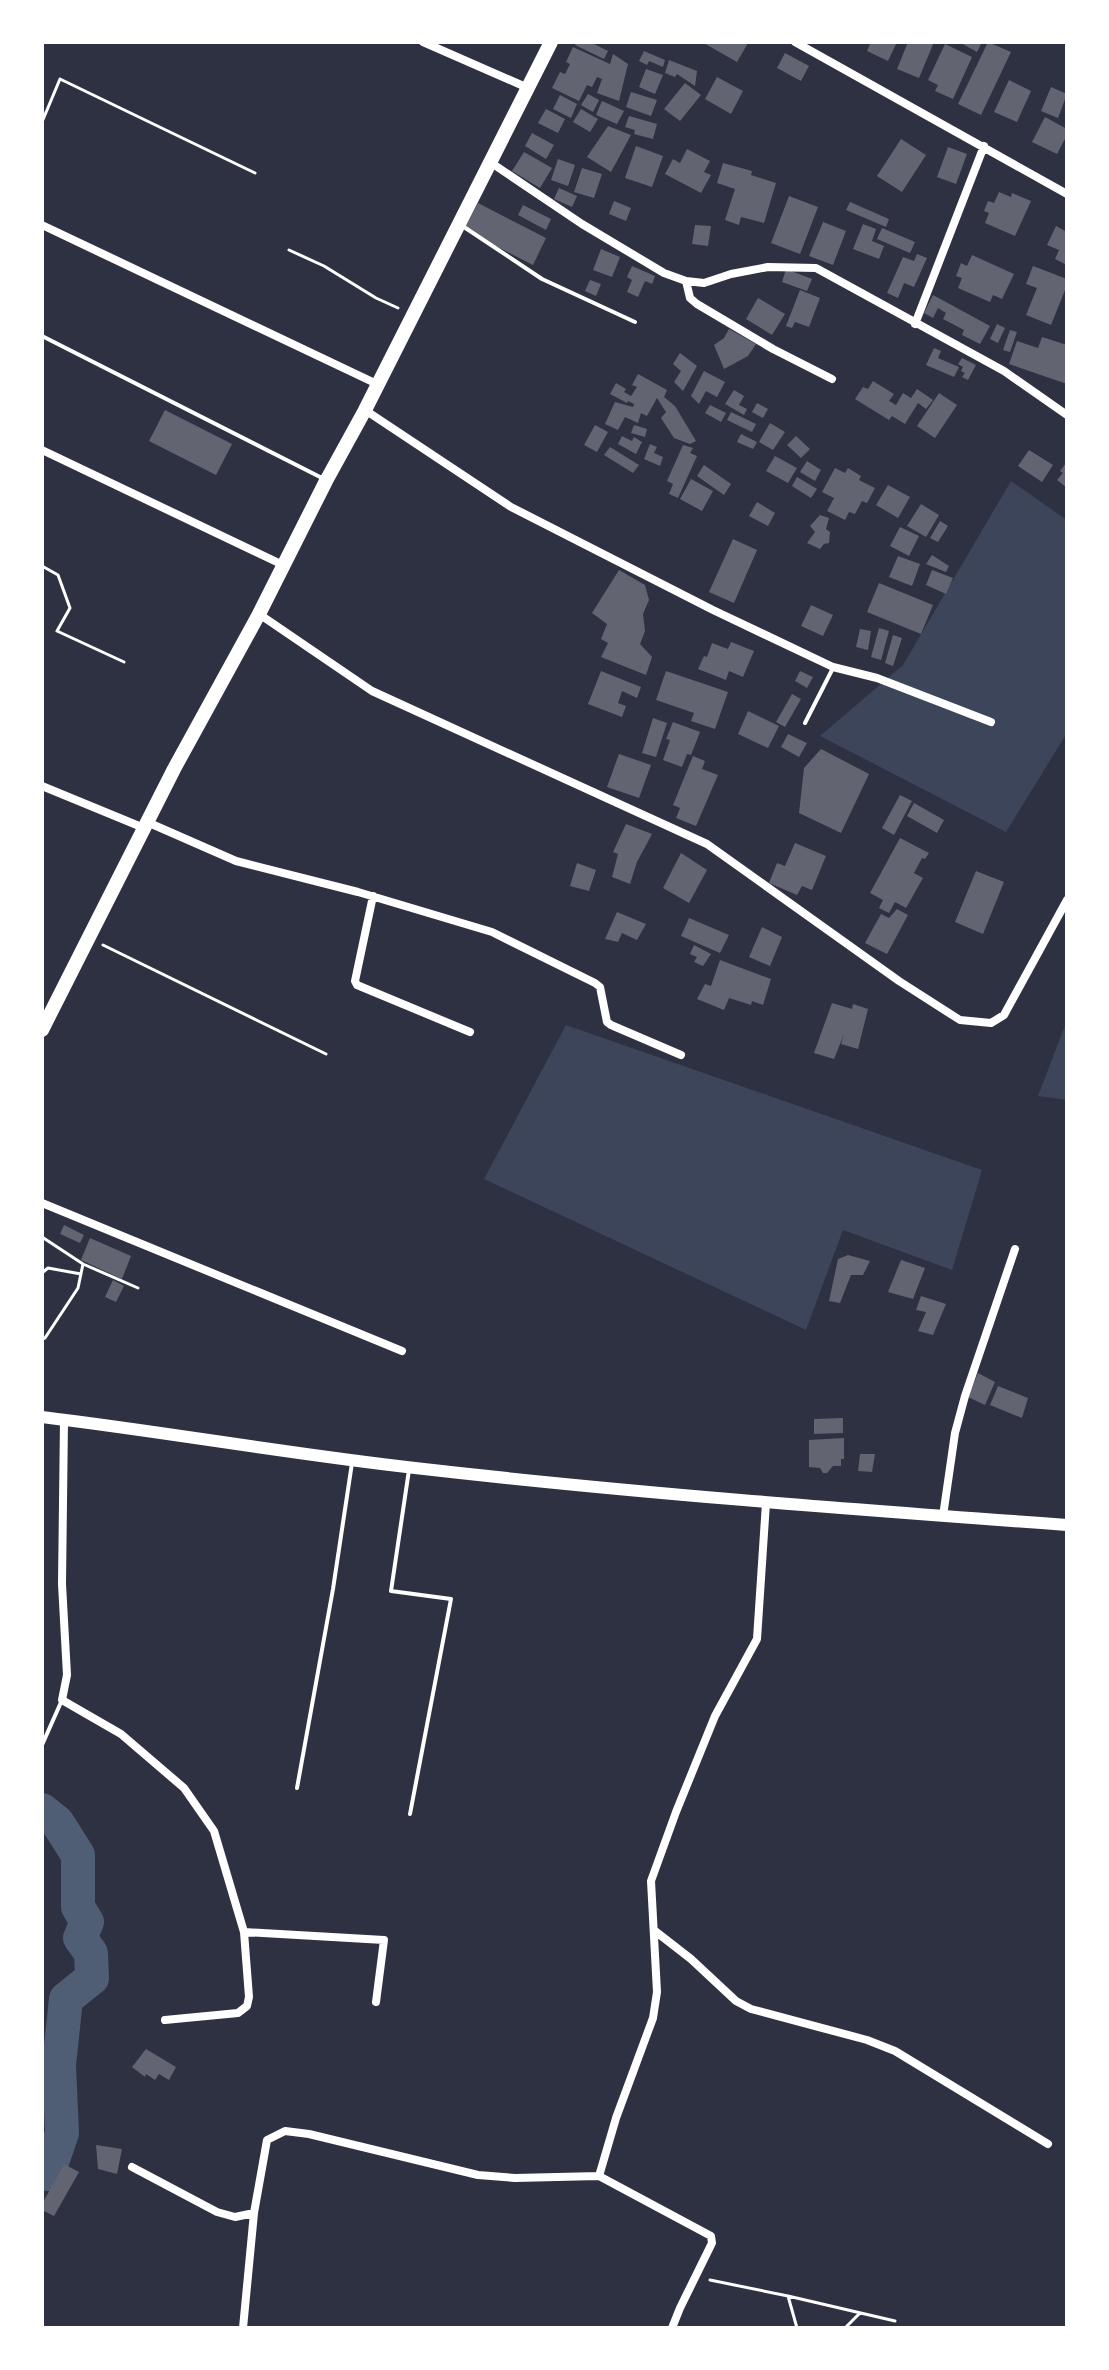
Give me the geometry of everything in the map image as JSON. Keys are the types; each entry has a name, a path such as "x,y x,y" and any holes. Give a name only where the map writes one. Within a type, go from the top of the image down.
{"main road":[{"path":"42,1030 145,825 365,410 551,42"},
{"path":"42,1417 410,1468 591,1488 1067,1525"}],"street":[{"path":"423,42 528,88"},
{"path":"795,42 1067,194"},
{"path":"915,324 984,146"},
{"path":"490,162 582,224 664,273 686,281 704,283 768,267 816,268 1004,371 1067,415"},
{"path":"42,225 377,384"},
{"path":"686,281 690,298 697,304 773,349 832,379"},
{"path":"365,410 511,507 713,610 833,667 877,678 991,722"},
{"path":"42,450 283,565"},
{"path":"259,614 372,691 707,844 960,1020 991,1023 1004,1015 1067,900"},
{"path":"42,786 236,861 373,896 492,932 595,983 600,987 607,1022 681,1055"},
{"path":"373,896 355,981 357,985 470,1032"},
{"path":"42,1203 402,1351"},
{"path":"943,1516 961,1409 1015,1249"},
{"path":"64,1420 62,1584 67,1675 62,1700 121,1734 184,1788 214,1831 244,1932 247,2006 238,2013 165,2020"},
{"path":"599,2176 616,2118 653,2018 657,1992 651,1881 715,1716 757,1639 766,1503"},
{"path":"655,1931 736,2001 751,2009 867,2040 895,2051 1048,2144"},
{"path":"244,1932 384,1940 376,2002"},
{"path":"243,2328 254,2213 267,2140 285,2131 309,2134 478,2175 515,2178 599,2176 709,2233 712,2243 672,2328"},
{"path":"132,2167 217,2212 235,2217 254,2213"}],"lane":[{"path":"459,224 542,279 635,322"},
{"path":"42,336 326,481"},
{"path":"805,723 833,667"},
{"path":"297,1788 333,1589 352,1460"},
{"path":"410,1468 391,1591 451,1599 410,1814"},
{"path":"42,1745 62,1700"}],"path":[{"path":"42,122 60,79 255,173"},
{"path":"289,250 324,266 392,307 415,311"},
{"path":"42,566 58,575 70,608 57,631 124,662"},
{"path":"87,937 326,1054"},
{"path":"42,1237 83,1264 138,1288"},
{"path":"42,1339 78,1288 83,1264"},
{"path":"42,1273 48,1268 81,1274"},
{"path":"694,2277 895,2321"},
{"path":"788,2296 797,2328"},
{"path":"845,2328 860,2313"}],"shaded area":[{"path":"1011,481 1067,520 1067,733 1006,832 820,736 903,665"},
{"path":"1067,1020 1067,1100 1038,1096"},
{"path":"566,1025 982,1170 952,1270 843,1230 806,1330 484,1179"}],"building":[{"path":"577,42 590,42 608,51 604,59 575,45"},
{"path":"702,42 746,42 748,43 737,62"},
{"path":"865,42 897,42 888,61 867,51 870,44"},
{"path":"908,42 934,42 919,78 897,69"},
{"path":"959,42 982,42 977,52"},
{"path":"988,42 1011,52 981,115 958,104"},
{"path":"945,44 972,57 953,99 935,91 938,85 928,80"},
{"path":"573,47 610,64 613,54 628,64 619,101 597,93 602,79 597,77 592,87 587,85 579,101 552,88 560,72 565,74 570,64 566,62"},
{"path":"644,51 665,60 663,67 649,61 647,65 639,61"},
{"path":"785,53 809,66 801,81 777,68"},
{"path":"669,60 697,71 695,86 677,74 675,77 665,73"},
{"path":"646,69 663,75 655,94 639,87"},
{"path":"717,77 743,91 731,114 705,99"},
{"path":"1009,80 1031,91 1017,122 994,112"},
{"path":"685,83 701,95 680,121 664,109"},
{"path":"1051,87 1067,94 1058,118 1041,111"},
{"path":"631,92 657,100 651,116 626,107"},
{"path":"588,94 599,100 593,112 581,105"},
{"path":"560,95 577,104 571,118 553,109"},
{"path":"602,101 624,111 617,124 596,115"},
{"path":"546,109 565,119 558,133 538,123"},
{"path":"581,109 598,119 590,132 573,122"},
{"path":"629,116 657,124 653,139 634,134 635,130 625,127"},
{"path":"1045,117 1067,129 1057,154 1032,142"},
{"path":"608,126 631,135 611,172 587,157"},
{"path":"532,133 554,145 546,159 525,146"},
{"path":"901,139 926,155 902,192 877,176"},
{"path":"636,146 663,156 652,187 625,178"},
{"path":"948,147 967,154 956,184 937,177"},
{"path":"687,149 710,161 704,172 711,175 701,193 665,174 673,159 680,163"},
{"path":"524,152 552,168 540,188 512,171"},
{"path":"558,159 575,165 568,186 551,180"},
{"path":"723,163 752,171 751,175 776,183 764,223 741,217 739,225 725,220 735,189 717,183"},
{"path":"582,168 602,174 594,198 574,192"},
{"path":"559,188 577,196 572,207 554,199"},
{"path":"999,192 1011,197 1012,193 1031,201 1015,236 985,223 989,213 984,211 988,201 994,203"},
{"path":"789,196 818,207 800,254 771,243"},
{"path":"614,201 631,208 626,221 609,214"},
{"path":"850,202 889,219 886,227 846,210"},
{"path":"478,203 546,238 533,265 464,230"},
{"path":"523,205 551,219 546,230 518,215"},
{"path":"823,222 846,231 833,265 809,256"},
{"path":"863,224 876,229 872,241 884,246 879,259 853,249"},
{"path":"695,225 711,226 708,246 692,244"},
{"path":"1056,226 1067,232 1067,265 1055,259 1059,250 1047,245"},
{"path":"882,228 915,242 910,253 877,239"},
{"path":"601,249 620,257 612,277 593,270"},
{"path":"917,254 927,258 914,287 904,283 898,298 887,293 903,257 914,261"},
{"path":"972,255 1014,274 1002,299 993,295 990,302 958,288 962,278 956,276 961,263 967,266"},
{"path":"632,266 655,276 652,284 645,281 638,297 627,292 632,280 627,277"},
{"path":"1033,266 1067,279 1051,325 1026,315 1037,288 1026,284"},
{"path":"786,269 812,279 807,291 782,282"},
{"path":"590,280 601,284 596,296 585,291"},
{"path":"800,290 820,298 809,327 795,322 792,328 786,326"},
{"path":"933,295 990,326 980,344 962,335 964,330 943,319 946,313 938,308 933,318 924,313"},
{"path":"758,298 785,314 772,335 746,319"},
{"path":"997,324 1005,328 998,343 990,339"},
{"path":"729,329 756,344 748,356 724,369 714,345 724,338"},
{"path":"1010,330 1017,332 1010,352 1003,350"},
{"path":"1042,337 1067,345 1067,384 1009,364 1017,341 1038,348"},
{"path":"934,348 941,351 938,358 959,367 954,377 926,365"},
{"path":"680,353 697,366 683,391 674,382 681,371 673,364"},
{"path":"962,358 976,365 968,380 962,377 965,373 958,364"},
{"path":"704,371 725,382 717,397 706,391 699,404 691,396"},
{"path":"638,374 667,390 664,397 675,406 696,441 690,444 674,438 661,418 666,412 657,398 647,416 641,413 638,423 625,417 618,430 605,424 615,402 633,407 634,404 610,394 616,383 631,396 637,387 632,385"},
{"path":"873,381 894,394 889,401 896,405 903,393 911,398 917,389 933,400 926,409 918,403 905,424 892,416 889,420 855,399 863,387 868,389"},
{"path":"734,390 744,396 739,405 747,409 744,415 725,404"},
{"path":"939,393 957,405 935,438 917,426"},
{"path":"757,403 768,409 763,418 752,412"},
{"path":"710,405 726,413 721,422 705,413"},
{"path":"165,410 232,444 216,475 149,441"},
{"path":"731,412 756,424 752,432 727,420"},
{"path":"770,423 785,432 773,450 759,442"},
{"path":"595,425 608,432 597,452 584,445"},
{"path":"634,425 647,429 645,437 631,433"},
{"path":"741,434 757,442 753,449 737,442"},
{"path":"622,436 632,441 634,437 642,442 636,454 618,444"},
{"path":"796,436 810,449 801,458 787,445"},
{"path":"650,444 657,447 654,453 663,457 660,466 644,459"},
{"path":"683,445 693,448 690,453 697,456 678,498 669,494 673,484 667,481"},
{"path":"610,447 639,465 633,473 604,455"},
{"path":"1029,450 1053,465 1042,482 1018,466"},
{"path":"775,456 797,468 788,483 766,471"},
{"path":"807,461 821,470 815,481 800,472"},
{"path":"1067,462 1067,488 1057,480"},
{"path":"704,465 731,484 724,495 697,476"},
{"path":"835,468 845,473 848,468 861,476 859,480 875,488 867,503 862,501 855,514 849,512 845,520 827,511 834,498 822,492"},
{"path":"797,477 817,489 811,498 792,486"},
{"path":"691,479 713,491 702,511 680,499"},
{"path":"888,485 910,497 898,518 876,505"},
{"path":"757,502 775,513 768,526 749,516"},
{"path":"921,504 939,515 926,537 907,526"},
{"path":"820,515 829,518 826,529 830,532 829,543 820,549 807,543 815,532 810,526"},
{"path":"940,521 948,526 938,542 930,538"},
{"path":"900,527 919,536 909,556 890,546"},
{"path":"733,539 757,550 734,603 709,592"},
{"path":"932,555 949,566 946,572 926,564"},
{"path":"898,556 920,564 912,586 889,577"},
{"path":"619,570 645,585 649,600 643,614 645,631 640,644 652,657 646,675 601,657 608,643 601,639 607,624 592,613"},
{"path":"932,570 953,578 946,594 926,585"},
{"path":"879,583 933,605 921,634 867,612"},
{"path":"811,605 833,615 823,636 801,626"},
{"path":"879,628 889,631 881,660 871,657"},
{"path":"860,629 871,631 868,650 856,647"},
{"path":"893,635 902,638 893,666 885,663"},
{"path":"731,642 754,651 743,677 729,671 726,680 698,669 712,643 728,649"},
{"path":"601,671 641,687 637,698 622,691 618,703 626,706 622,717 588,704"},
{"path":"666,671 728,692 715,729 691,721 694,713 656,700"},
{"path":"800,671 813,677 807,688 795,681"},
{"path":"792,694 801,699 785,727 776,722"},
{"path":"748,711 779,726 768,748 738,734"},
{"path":"653,718 667,723 656,757 642,753"},
{"path":"673,722 700,732 691,755 687,754 682,767 663,760 670,740 666,739"},
{"path":"788,734 807,743 799,757 781,747"},
{"path":"821,749 869,774 841,833 799,813 804,768"},
{"path":"619,754 651,765 639,798 607,787"},
{"path":"693,756 705,761 702,769 718,775 696,826 676,818 680,808 673,805"},
{"path":"900,795 912,801 894,835 882,828"},
{"path":"914,803 944,820 937,833 907,816"},
{"path":"626,824 652,834 637,862 630,884 612,877 618,854 613,852"},
{"path":"900,838 929,853 925,859 922,858 914,873 923,878 906,908 895,902 889,913 879,908 883,900 870,893"},
{"path":"795,843 826,856 812,890 802,886 797,895 769,883 777,863 785,866"},
{"path":"681,853 707,870 689,903 663,888"},
{"path":"577,863 596,870 589,891 570,886"},
{"path":"976,871 1004,882 983,934 955,922"},
{"path":"897,909 908,915 887,954 865,943 881,914 889,918"},
{"path":"617,912 646,924 637,940 622,933 618,942 605,939"},
{"path":"689,918 729,935 720,953 681,936"},
{"path":"762,927 782,937 770,966 749,957"},
{"path":"694,945 711,954 703,966 694,962 697,957 690,954"},
{"path":"720,960 771,979 763,1005 752,1001 751,1005 729,998 724,1010 697,999 705,984 711,986"},
{"path":"832,1003 852,1009 853,1004 868,1009 858,1049 841,1044 844,1034 834,1059 814,1053"},
{"path":"64,1225 84,1235 80,1243 60,1234"},
{"path":"90,1238 131,1256 122,1279 81,1260"},
{"path":"848,1255 870,1261 863,1275 851,1275 840,1303 829,1301 838,1259"},
{"path":"901,1260 925,1268 913,1299 888,1292"},
{"path":"113,1280 124,1286 116,1302 105,1297"},
{"path":"921,1296 946,1304 933,1335 918,1331 926,1312 916,1310"},
{"path":"978,1373 995,1382 985,1405 968,1397"},
{"path":"998,1386 1028,1398 1022,1418 990,1405"},
{"path":"843,1418 843,1433 814,1434 814,1419"},
{"path":"844,1438 841,1466 833,1466 827,1473 820,1468 809,1467 809,1440"},
{"path":"860,1454 875,1454 872,1472 858,1471"},
{"path":"146,2049 176,2067 169,2080 159,2074 155,2080 146,2074 145,2077 132,2067"},
{"path":"96,2145 122,2149 117,2174 98,2169"},
{"path":"64,2164 79,2172 54,2216 42,2210 42,2204"}],"waterway":[{"path":"42,1810 57,1822 78,1855 78,1907 87,1922 80,1938 91,1953 92,1978 66,1999 59,2065 62,2133 48,2174"},
{"path":"42,2185 48,2174"}]}
